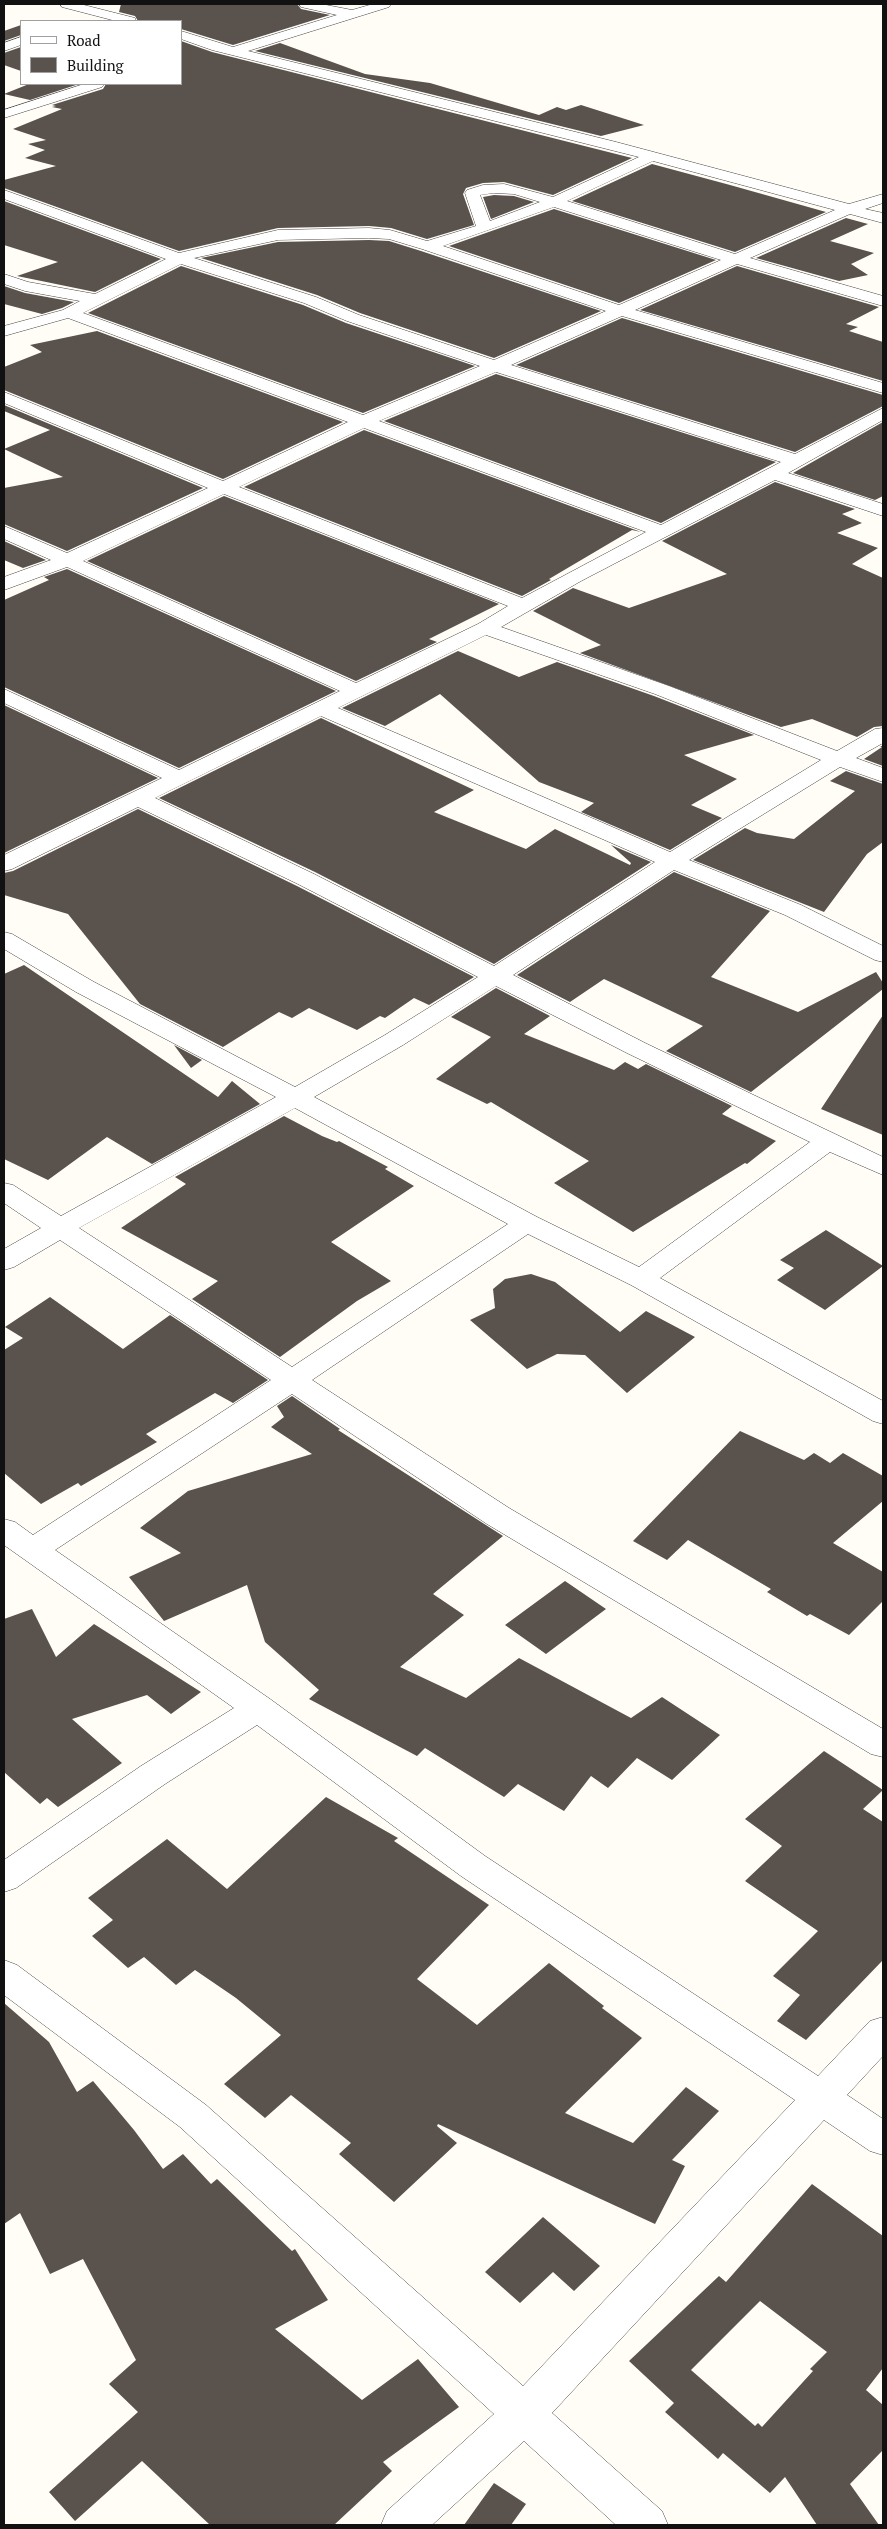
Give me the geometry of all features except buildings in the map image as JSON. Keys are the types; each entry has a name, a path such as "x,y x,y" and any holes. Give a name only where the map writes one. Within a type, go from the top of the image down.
{"street":[{"path":"66,4 126,20"},
{"path":"305,4 354,15"},
{"path":"234,51 385,4"},
{"path":"84,20 103,14"},
{"path":"182,36 216,47 650,156 883,218"},
{"path":"4,49 20,41"},
{"path":"190,55 216,47"},
{"path":"4,49 20,56"},
{"path":"4,114 94,85"},
{"path":"427,246 485,228 554,202 650,156"},
{"path":"485,228 472,193 495,188 516,188 554,202 735,259 883,301"},
{"path":"4,194 178,258 310,300 353,318 495,366 628,406 797,461"},
{"path":"4,584 68,560 225,488 364,421 495,366 849,209 883,198"},
{"path":"4,332 70,313 160,270 178,258 278,235 297,233 369,233 390,236 427,246 619,310 883,388"},
{"path":"4,279 25,286 99,300"},
{"path":"70,313 660,531"},
{"path":"4,397 225,488 523,605"},
{"path":"4,864 139,800 320,708 485,628 523,605 660,531 797,461 883,413"},
{"path":"774,472 794,482 883,510"},
{"path":"4,532 356,691"},
{"path":"485,628 662,690 840,757 883,776"},
{"path":"4,695 181,779"},
{"path":"320,708 672,861 793,910 883,955"},
{"path":"4,1261 61,1227 296,1097 495,977 672,861 840,757 883,734"},
{"path":"139,800 306,879 495,977 883,1167"},
{"path":"4,939 85,987 296,1097 527,1223 641,1279 883,1414"},
{"path":"641,1279 829,1140"},
{"path":"4,1191 498,1516 883,1745"},
{"path":"32,1550 527,1223"},
{"path":"4,1530 258,1708 473,1866 883,2139"},
{"path":"4,1878 145,1780 258,1708"},
{"path":"4,1975 192,2116 646,2525"},
{"path":"402,2525 523,2415 883,2032"}]}
